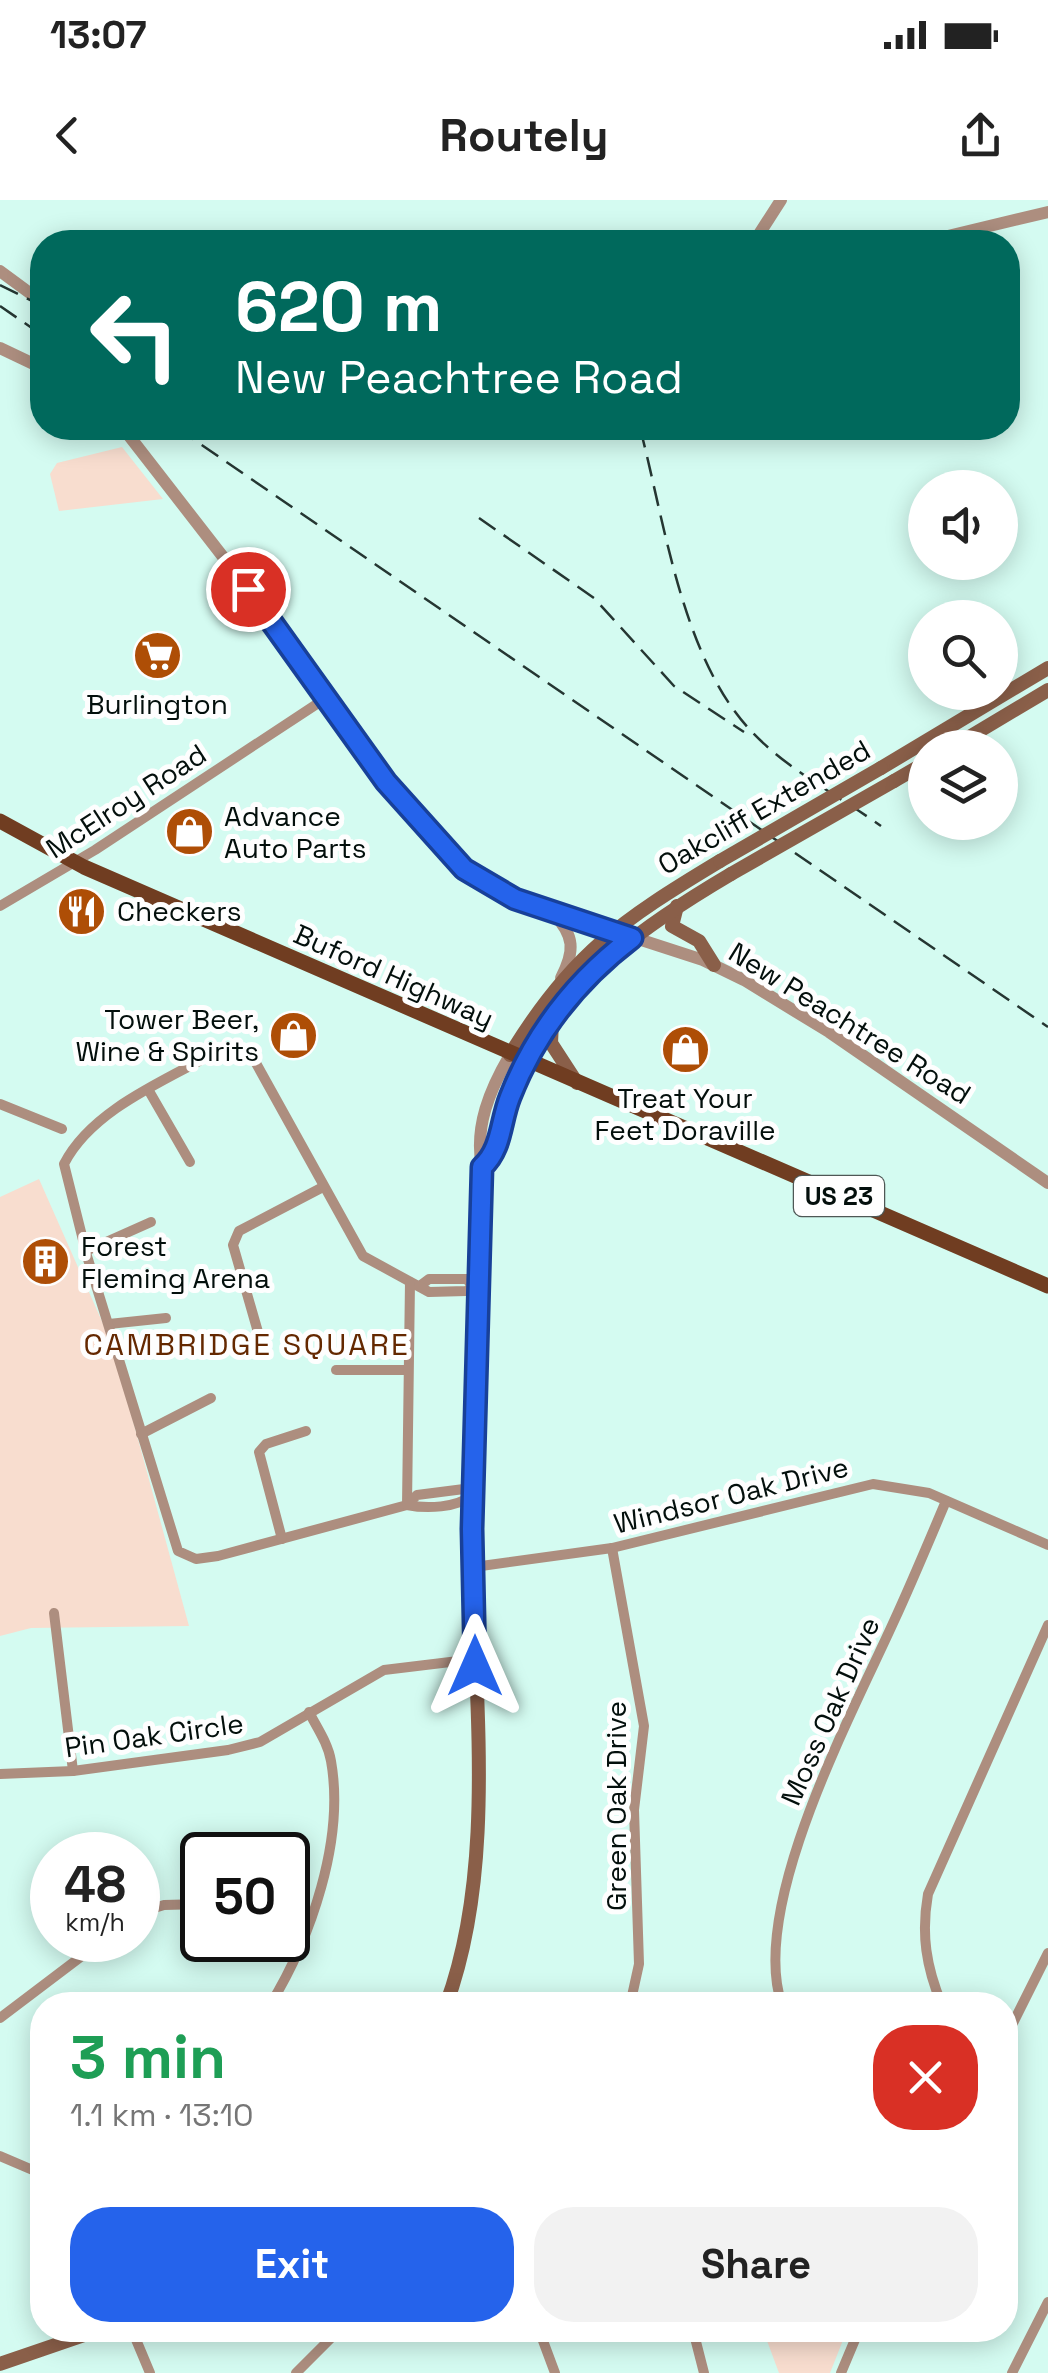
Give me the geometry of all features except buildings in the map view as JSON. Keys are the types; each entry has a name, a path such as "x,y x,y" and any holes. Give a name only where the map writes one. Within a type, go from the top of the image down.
{"main road":[{"name":"Oakcliff Extended","path":"510,1055 560,979 611,931 720,861 1048,668"},
{"path":"980,730 1048,690"},
{"name":"Oakcliff Extended","path":"528,1062 571,993 632,938 677,906 908,773"},
{"name":"Buford Highway","path":"0,821 75,862 510,1055 1048,1286"},
{"path":"677,906 672,916 676,932 698,941 714,966"},
{"path":"553,1017 551,1043 577,1084"},
{"path":"450,1992 468,1940 476,1874 473,1495 475,1286 482,1167"},
{"path":"0,2364 64,2342"}],"street":[{"path":"763,230 781,200"},
{"path":"972,230 1048,212"},
{"path":"0,271 30,293"},
{"path":"0,348 30,362"},
{"name":"New Peachtree Road","path":"132,440 413,815 464,869 515,899 714,966 829,1032 1048,1183"},
{"name":"McElroy Road","path":"0,906 75,862 326,698"},
{"path":"551,911 572,942 573,954 560,979"},
{"path":"473,1495 464,1489 417,1495 407,1505 218,1556 196,1559 178,1551 86,1250 64,1164 72,1146 107,1115 225,1048 252,1056 363,1256 416,1283 467,1279 475,1286"},
{"path":"510,1055 486,1106 478,1149 482,1167 494,1156 510,1098 528,1062"},
{"path":"149,1091 190,1162"},
{"path":"0,1104 62,1129"},
{"path":"258,1332 232,1245 239,1231 322,1187"},
{"path":"86,1250 152,1222"},
{"path":"407,1505 408,1370 416,1283"},
{"path":"109,1324 166,1318"},
{"path":"336,1370 408,1370"},
{"path":"141,1434 211,1398"},
{"path":"282,1539 259,1452 266,1444 306,1431"},
{"name":"Windsor Oak Drive","path":"474,1568 612,1548 852,1486 905,1488 1048,1545"},
{"name":"Moss Oak Drive","path":"779,1992 778,1936 810,1804 946,1502"},
{"name":"Green Oak Drive","path":"612,1548 644,1726 634,1810 639,1964 633,1992"},
{"path":"54,1613 73,1771"},
{"path":"938,1992 925,1953 923,1922 928,1894 1048,1625"},
{"name":"Pin Oak Circle","path":"0,1774 73,1771 201,1755 260,1742 384,1670 474,1659"},
{"path":"309,1712 331,1760 334,1819 325,1868 310,1912"},
{"path":"1018,2013 1048,1953"},
{"path":"34,1992 73,1962"},
{"path":"276,1992 290,1962"},
{"path":"0,2018 30,1995"},
{"path":"0,2156 30,2169"},
{"path":"1012,2373 1048,2302"},
{"path":"137,2342 150,2373"},
{"path":"296,2373 326,2342"},
{"path":"544,2342 555,2373"},
{"path":"695,2342 704,2373"},
{"path":"840,2373 854,2342"}],"shaded area":[{"path":"122,447 163,499 59,511 50,474 57,463"},
{"path":"39,1179 112,1344 189,1626 31,1628 0,1636 0,1197"},
{"path":"767,2342 842,2342 830,2373 779,2373"}],"railway":[{"path":"0,285 30,300"},
{"path":"0,306 30,327"},
{"path":"194,440 1048,1027"},
{"path":"643,440 692,629 728,702 752,732 781,758 881,826"},
{"path":"479,518 594,598 674,686 744,732"}],"place":[{"name":"Burlington","path":"157,656"},
{"name":"Advance Auto Parts","path":"189,832"},
{"name":"Checkers","path":"82,911"},
{"name":"Tower Beer, Wine & Spirits","path":"294,1035"},
{"name":"Treat Your Feet Doraville","path":"685,1050"},
{"name":"Forest Fleming Arena","path":"46,1262"}],"district":[{"name":"CAMBRIDGE SQUARE","path":"247,1345"}],"route":[{"path":"248,589 386,782 432,838 464,869 515,899 632,938 571,993 553,1017 510,1098 494,1156 482,1167 472,1529 475,1666"}]}
